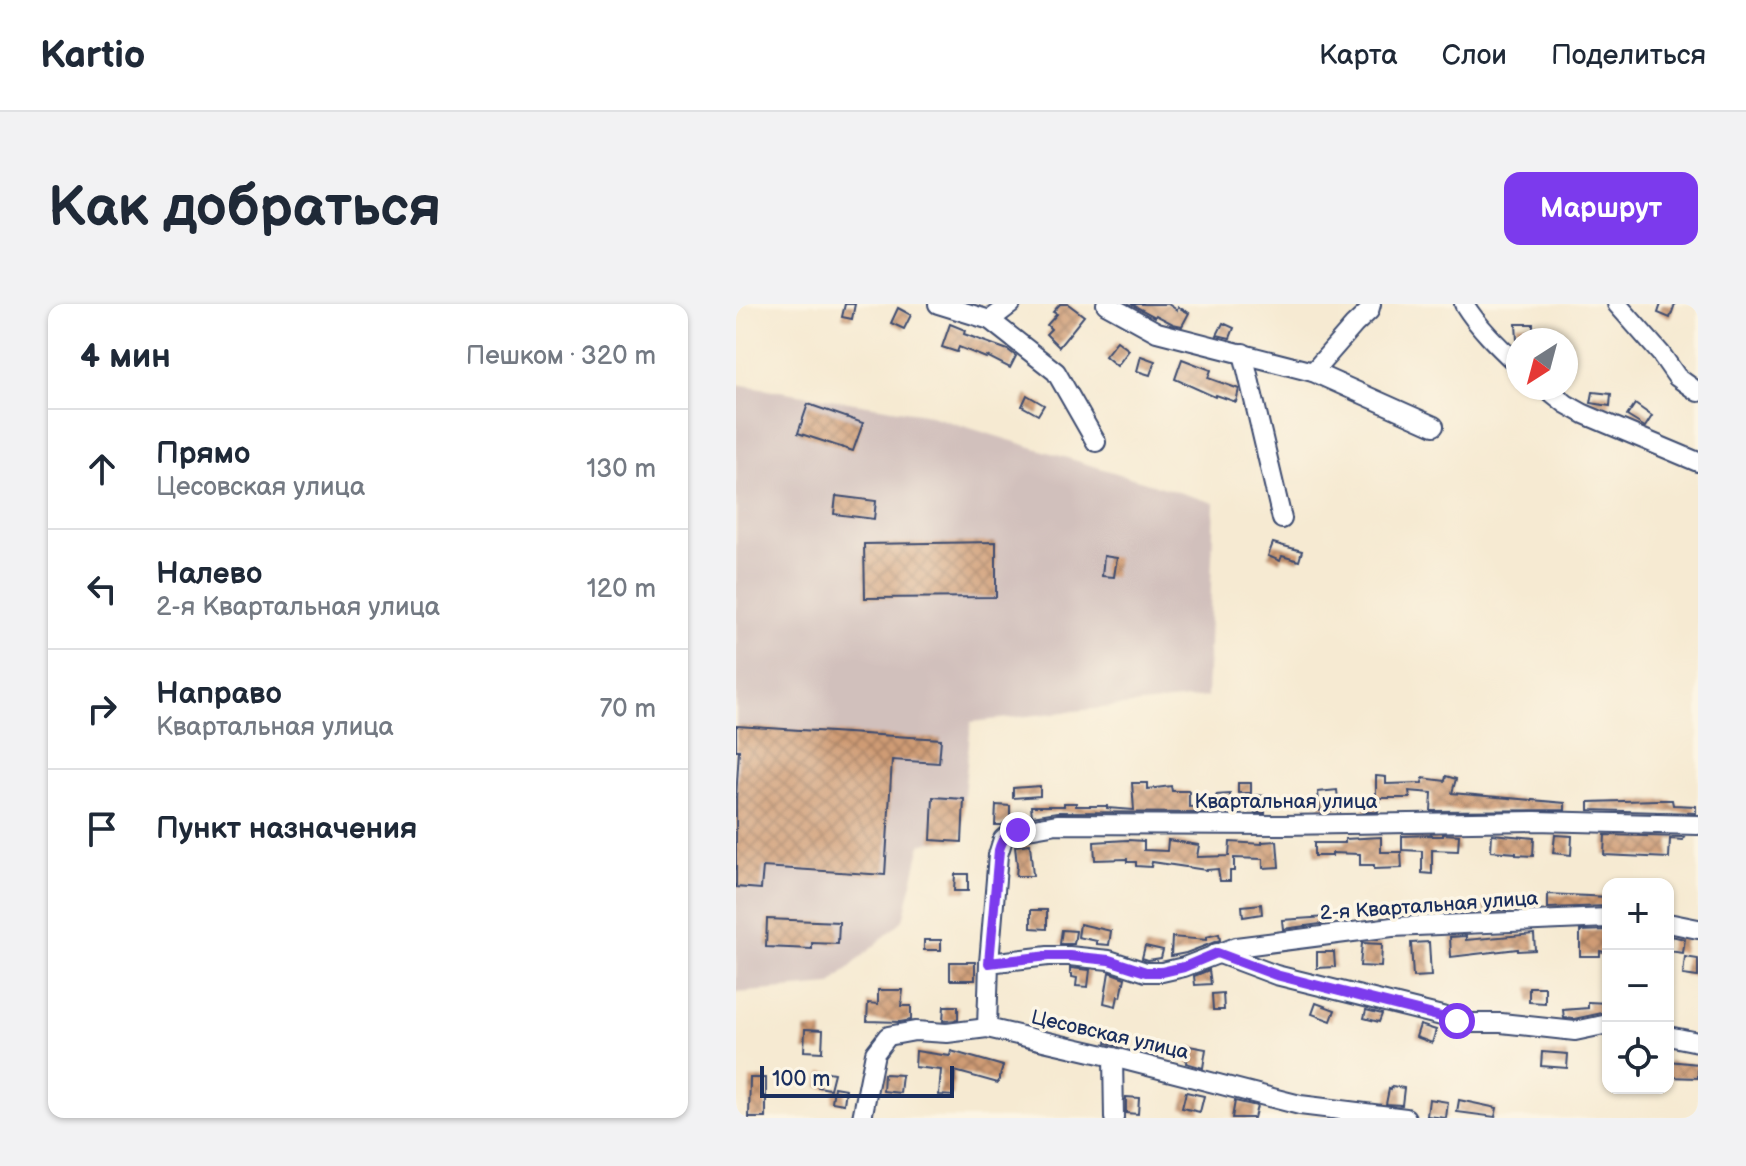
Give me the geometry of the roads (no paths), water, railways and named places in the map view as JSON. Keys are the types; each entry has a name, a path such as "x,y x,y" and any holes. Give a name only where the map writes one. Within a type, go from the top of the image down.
{"street":[{"path":"938,304 990,320 1056,372 1096,442"},
{"path":"990,320 1011,304"},
{"path":"1106,304 1157,332 1313,372 1434,426"},
{"path":"1313,372 1369,311 1371,304"},
{"path":"1464,304 1506,353"},
{"path":"1617,304 1677,377 1698,392"},
{"path":"1243,353 1282,519"},
{"path":"1561,400 1584,414 1698,462"},
{"name":"Квартальная улица","path":"989,963 999,850 1003,839 1018,830 1057,824 1283,825 1535,821 1698,825"},
{"name":"2-я Квартальная улица","path":"989,963 1069,956 1109,960 1146,972 1162,972 1244,945 1392,927 1602,918"},
{"path":"1674,924 1698,929"},
{"path":"1217,953 1276,975 1480,1025 1501,1023 1575,1031 1602,1025"},
{"path":"987,1028 989,963"},
{"name":"Цесовская улица","path":"862,1118 875,1053 888,1036 915,1031 947,1033 987,1028 1113,1057 1305,1112 1406,1118"},
{"path":"1674,1037 1698,1042"},
{"path":"1113,1057 1114,1118"}]}
